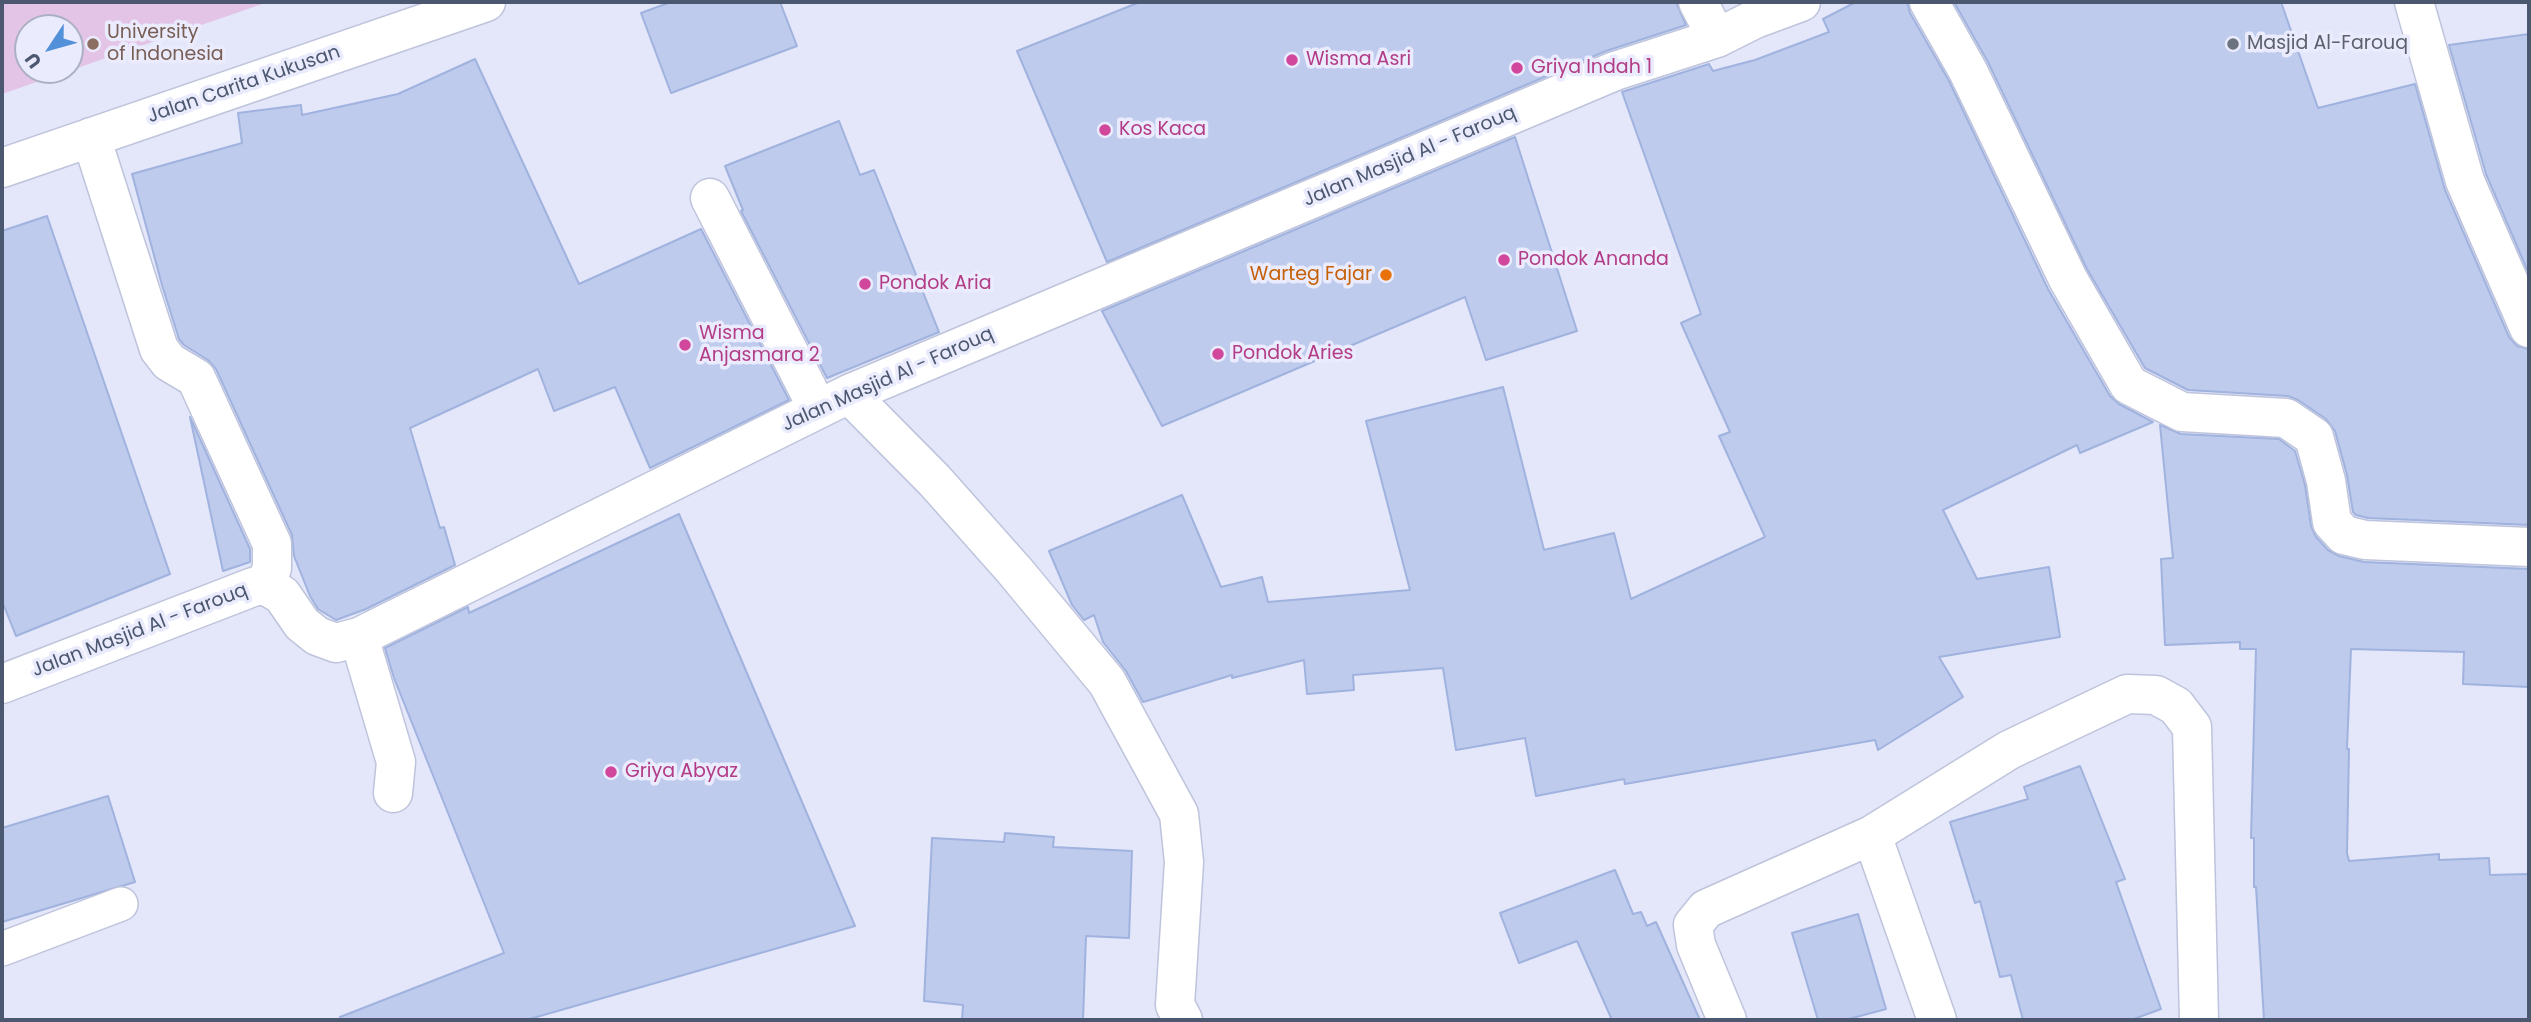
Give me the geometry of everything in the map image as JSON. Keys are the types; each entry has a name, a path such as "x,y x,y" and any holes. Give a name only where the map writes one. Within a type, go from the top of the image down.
{"street":[{"name":"Jalan Carita Kukusan","path":"2,168 486,2"},
{"path":"1698,2 1717,38"},
{"name":"Jalan Masjid Al - Farouq","path":"2,684 264,585 282,595 302,624 317,636 336,643 359,637 834,402 1615,71 1717,38 1755,19 1801,2"},
{"path":"1929,2 1968,71 2068,279 2129,385 2182,412 2286,418 2314,437 2326,481 2332,522 2344,535 2365,540 2529,547"},
{"path":"2414,2 2465,181 2529,328"},
{"path":"91,137 159,349 169,362 196,378 272,544 272,568 264,585"},
{"path":"710,198 834,402 935,481 1014,570 1107,682 1178,814 1184,862 1175,1005 1183,1020"},
{"path":"359,637 396,762 393,793"},
{"path":"1727,1020 1696,945 1693,925 1706,909 1872,835 2009,750 2127,694 2156,695 2166,700 2176,706 2192,727 2199,1020"},
{"path":"1872,835 1937,1020"}],"lane":[{"path":"2,949 121,904"}],"shaded area":[{"name":"University of Indonesia","path":"2,2 268,2 84,66 84,14 14,14 14,84 31,84 2,94"}],"building":[{"path":"671,2 780,2 797,46 671,93 641,13"},
{"path":"1140,2 1676,2 1686,25 1606,51 1107,262 1017,51"},
{"path":"1856,2 1907,2 1910,13 1949,81 2048,289 2110,396 2119,404 2153,422 2080,453 2077,445 1943,510 1977,579 2049,567 2060,637 1939,657 1963,697 1878,750 1875,740 1625,784 1624,779 1536,796 1525,738 1456,750 1443,668 1353,675 1354,690 1307,694 1304,660 1232,678 1232,675 1143,702 1126,671 1103,642 1094,615 1084,620 1072,605 1049,551 1182,495 1221,587 1262,577 1268,602 1410,590 1366,421 1503,387 1544,550 1614,533 1631,599 1765,537 1719,436 1730,432 1681,323 1701,314 1622,92 1709,64 1713,71 1755,60 1829,32 1823,19"},
{"path":"1954,2 2281,2 2318,108 2415,84 2445,190 2509,337 2517,346 2529,349 2529,525 2368,518 2356,515 2353,512 2347,475 2335,431 2326,419 2288,396 2188,390 2145,368 2087,269 1988,62"},
{"path":"2529,34 2529,274 2486,174 2449,45"},
{"path":"475,59 579,284 701,229 789,400 650,468 615,387 554,411 538,369 410,428 440,528 444,527 455,565 366,609 336,620 318,609 310,596 294,556 292,535 216,369 179,339 132,174 242,143 238,113 301,105 302,115 398,94"},
{"path":"839,121 860,175 874,170 939,332 827,378 741,211 743,210 725,166"},
{"path":"1515,137 1577,331 1486,360 1465,297 1162,426 1102,311"},
{"path":"47,216 170,574 16,636 2,601 2,231"},
{"path":"190,417 250,549 250,562 223,571"},
{"path":"2160,425 2181,434 2279,439 2295,451 2305,485 2311,526 2316,537 2328,550 2339,556 2364,562 2529,569 2529,687 2463,684 2464,652 2351,649 2347,853 2349,861 2439,854 2439,860 2489,858 2490,875 2529,874 2529,1020 2264,1020 2254,887 2254,838 2251,838 2256,649 2240,649 2240,642 2165,645 2161,559 2173,558"},
{"name":"Griya Abyaz","path":"679,514 855,926 526,1020 340,1020 340,1017 504,953 394,678 385,648 468,607 469,613"},
{"path":"2080,766 2125,879 2116,882 2161,1009 2131,1020 2023,1020 2011,975 2000,977 1980,901 1975,903 1950,822 2028,799 2024,787"},
{"path":"108,796 135,882 2,922 2,828"},
{"path":"1005,833 1054,837 1053,847 1132,851 1129,938 1086,936 1083,1020 962,1020 963,1005 924,1001 932,838 1004,842"},
{"path":"1615,870 1633,914 1641,912 1647,926 1656,922 1700,1020 1612,1020 1577,941 1519,963 1500,913"},
{"path":"1858,914 1886,1009 1845,1020 1818,1020 1792,933"}],"place":[{"name":"University of Indonesia","path":"93,44"},
{"name":"Masjid Al-Farouq","path":"2233,44"},
{"name":"Wisma Asri","path":"1292,60"},
{"name":"Griya Indah 1","path":"1517,68"},
{"name":"Kos Kaca","path":"1105,130"},
{"name":"Pondok Ananda","path":"1504,260"},
{"name":"Warteg Fajar","path":"1386,275"},
{"name":"Pondok Aria","path":"865,284"},
{"name":"Wisma Anjasmara 2","path":"685,345"},
{"name":"Pondok Aries","path":"1218,354"},
{"name":"Griya Abyaz","path":"611,772"}]}
